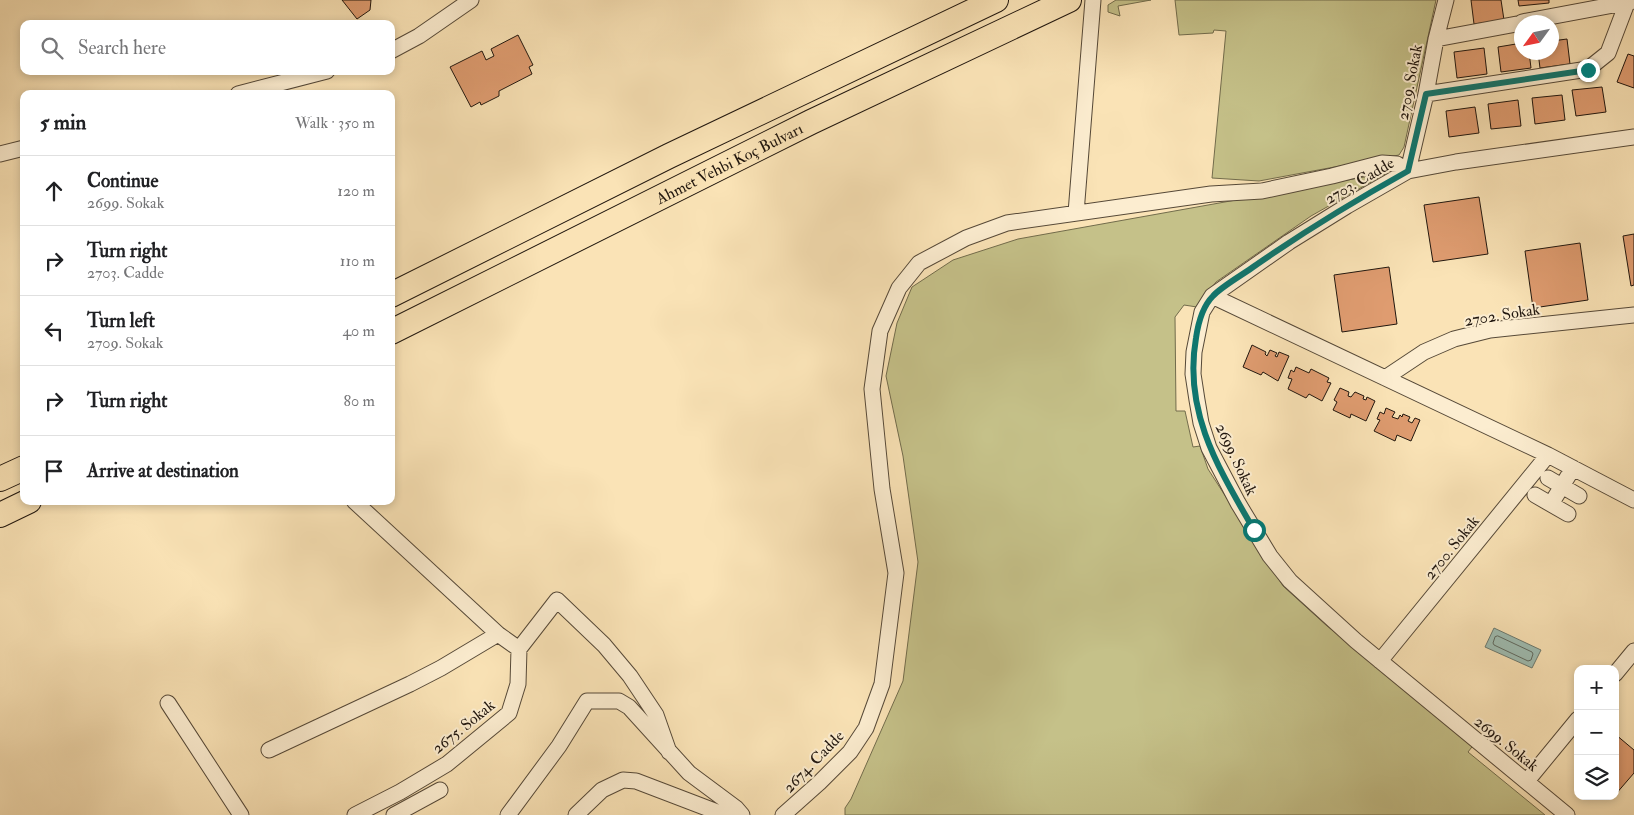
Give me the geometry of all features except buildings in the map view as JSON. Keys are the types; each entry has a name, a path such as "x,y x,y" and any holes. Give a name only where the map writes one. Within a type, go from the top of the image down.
{"main road":[{"name":"Ahmet Vehbi Koç Bulvarı","path":"395,293 669,156 996,0"},
{"name":"Ahmet Vehbi Koç Bulvarı","path":"395,330 811,122 1069,0"},
{"path":"0,479 20,470"},
{"path":"0,516 21,505"}],"street":[{"path":"395,49 419,36 471,0"},
{"path":"1076,213 1093,0"},
{"name":"2709. Sokak","path":"1408,171 1446,0"},
{"path":"1559,16 1630,2"},
{"path":"1426,94 1588,70 1608,53 1630,2"},
{"path":"1436,39 1514,24"},
{"path":"253,90 312,75"},
{"name":"2703. Cadde","path":"1212,296 1289,242 1408,171 1456,162 1634,137"},
{"path":"0,154 20,149"},
{"name":"2674. Cadde","path":"783,815 850,752 866,728 882,684 896,573 882,489 872,389 880,332 899,288 919,263 966,238 1007,223 1211,194 1262,191 1382,163 1397,164 1408,171"},
{"path":"1212,296 1548,455 1634,500"},
{"name":"2699. Sokak","path":"1212,296 1202,312 1194,352 1193,374 1201,423 1209,448 1238,503 1270,556 1312,602 1567,815"},
{"name":"2702. Sokak","path":"1385,378 1424,352 1472,334 1490,330 1634,314"},
{"name":"2700. Sokak","path":"1380,660 1548,455"},
{"path":"1550,504 1555,482 1573,468"},
{"path":"1555,482 1579,496"},
{"path":"1535,495 1568,514"},
{"path":"358,505 498,634 519,649 557,600 604,645 630,676 656,715 669,752"},
{"path":"269,750 410,684 498,634"},
{"name":"2675. Sokak","path":"356,815 447,764 509,713 518,684 519,649"},
{"path":"1619,669 1634,651"},
{"path":"508,815 559,746 587,701 619,701 629,707 669,752 699,781 736,808 742,815"},
{"path":"168,704 241,815"},
{"path":"1527,781 1574,724"},
{"path":"576,815 602,790 623,780 636,781 725,815"},
{"path":"394,815 440,790"}],"shaded area":[{"path":"1116,0 1151,0 1118,6 1120,16 1108,12 1108,5"},
{"path":"1175,0 1436,0 1404,147 1399,155 1259,181 1212,178 1226,31 1214,30 1213,33 1179,35"},
{"path":"1387,173 1311,216 1216,282 1197,307 1184,305 1175,317 1176,411 1185,411 1193,447 1200,446 1208,469 1283,586 1327,626 1475,743 1468,752 1545,815 845,815 845,808 851,799 903,681 918,562 903,456 886,376 897,323 912,287 953,260 1018,239"}],"water":[{"path":"1494,628 1541,650 1532,668 1485,647"}],"route":[{"path":"1254,530 1209,448 1201,423 1193,374 1194,352 1202,312 1212,296 1289,242 1408,171 1426,94 1588,70"}]}
